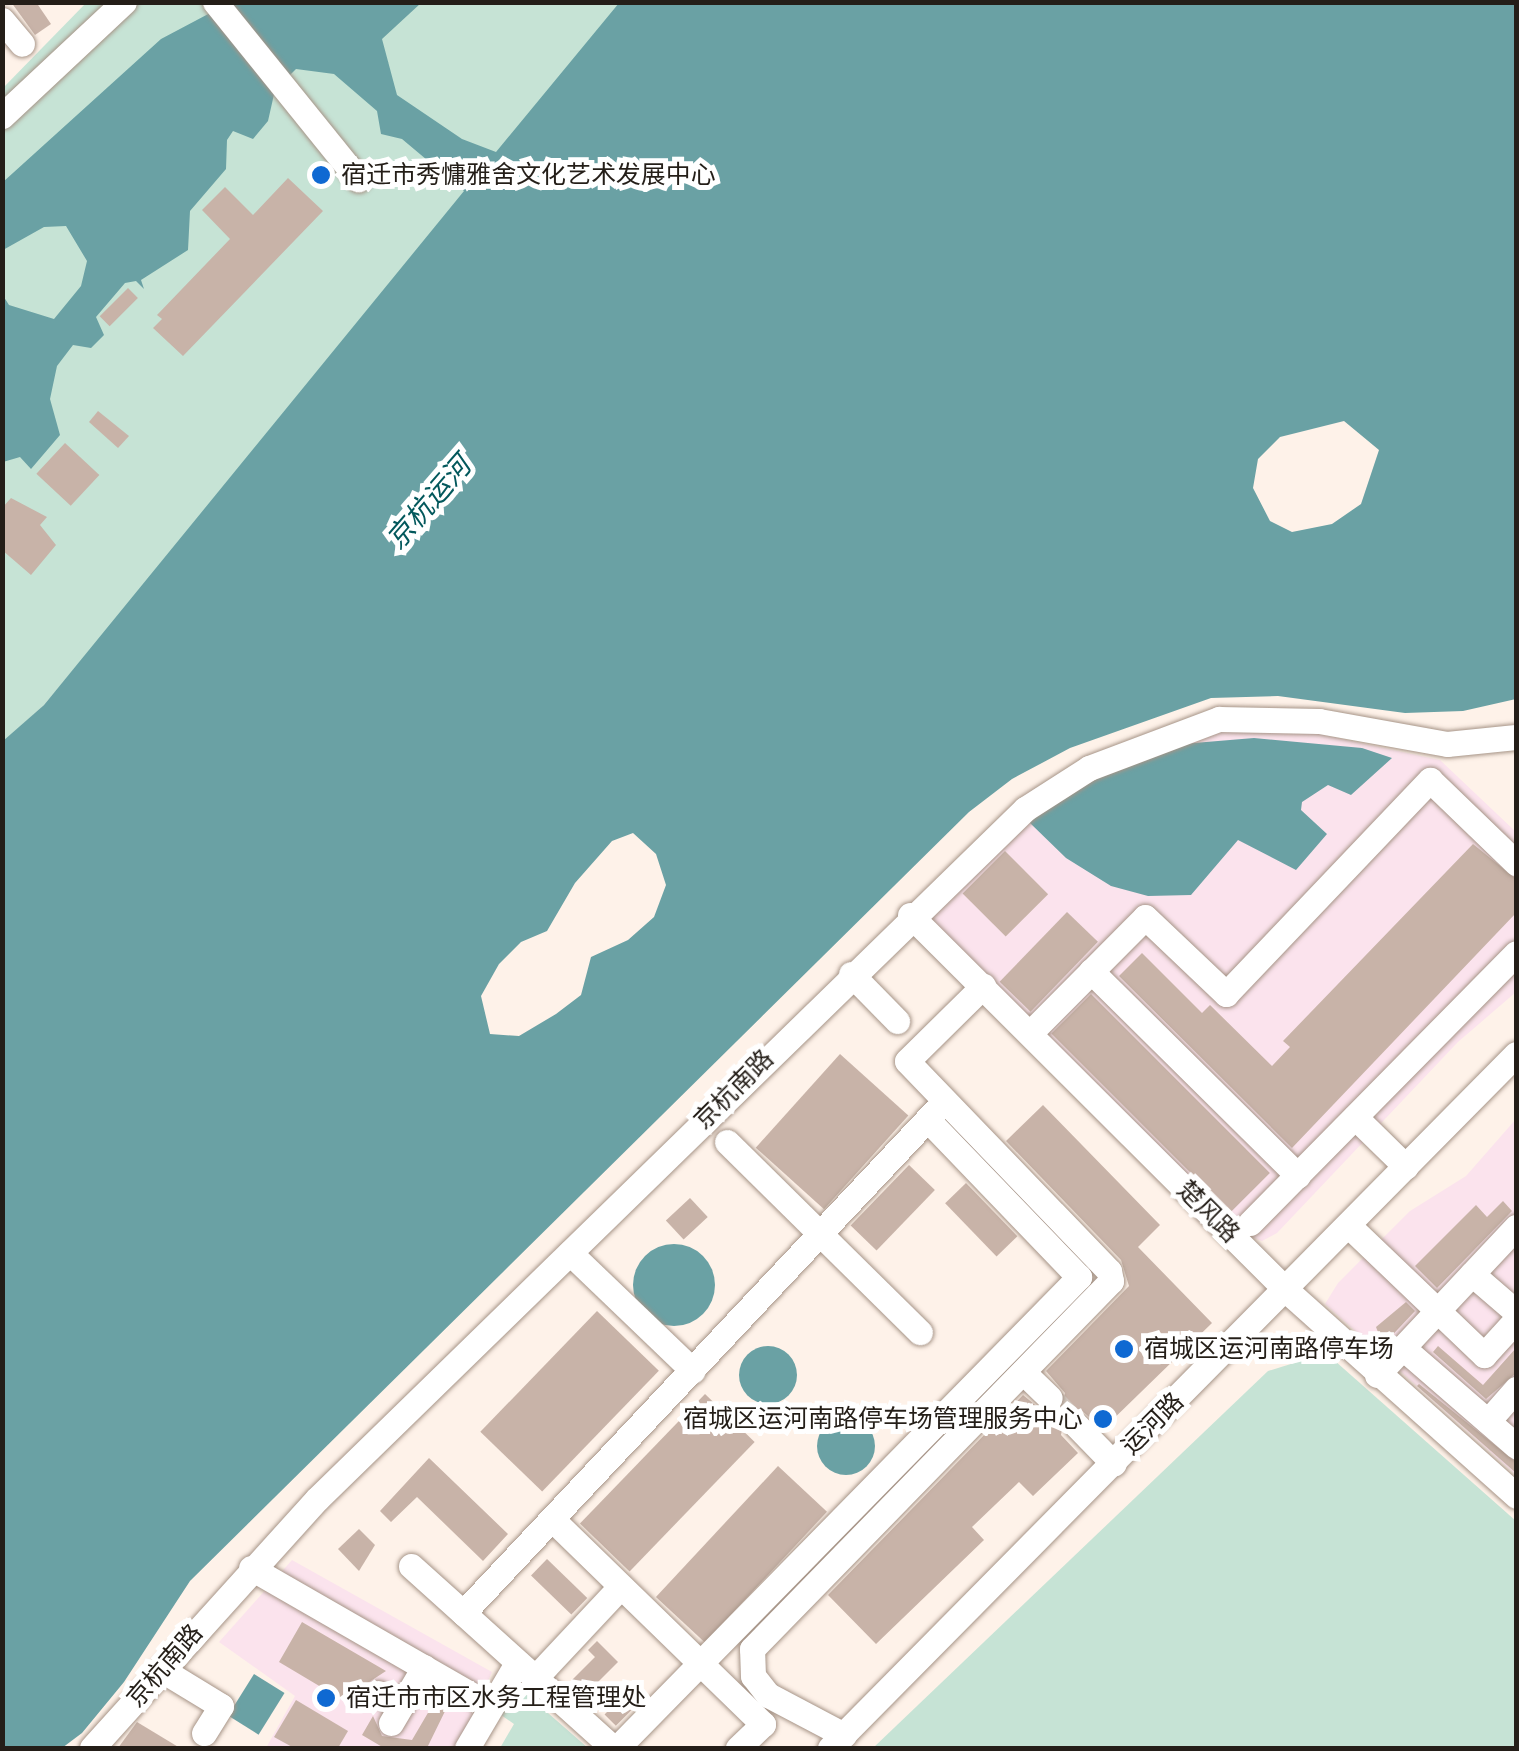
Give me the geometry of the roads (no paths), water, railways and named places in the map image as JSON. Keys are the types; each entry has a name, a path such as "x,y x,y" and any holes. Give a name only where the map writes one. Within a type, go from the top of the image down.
{"street":[{"path":"2,116 124,2"},
{"path":"215,2 358,178"},
{"path":"2,20 22,44"},
{"name":"京杭南路","path":"92,1748 252,1568 910,915 1025,809 1089,768 1173,731 1239,720 1319,722 1447,744 1516,737"},
{"path":"1030,1033 1144,917 1226,994 1430,780 1516,863"},
{"name":"楚风路","path":"910,915 1286,1290 1516,1496"},
{"path":"1250,1223 1516,953"},
{"path":"1092,971 1298,1176"},
{"path":"850,974 897,1021"},
{"path":"836,1741 768,1695 754,1676 752,1649 1104,1290 1109,1270 907,1061 983,986"},
{"name":"运河路","path":"836,1741 1516,1054"},
{"path":"463,1613 945,1100"},
{"path":"1355,1118 1406,1167"},
{"path":"412,1566 615,1748 1079,1277 927,1120"},
{"path":"727,1142 920,1332"},
{"path":"1349,1226 1484,1355 1516,1316 1472,1274"},
{"path":"1377,1374 1516,1226"},
{"path":"570,1253 693,1372"},
{"path":"1402,1348 1516,1446"},
{"path":"1023,1372 1050,1398"},
{"path":"1488,1421 1516,1388"},
{"path":"1076,1425 1114,1464"},
{"path":"553,1520 764,1724 738,1748"},
{"path":"252,1568 481,1700"},
{"path":"467,1748 526,1671 620,1587"},
{"path":"390,1707 424,1667"},
{"path":"162,1670 221,1706 204,1734"}],"water":[{"name":"京杭运河","path":"229,3 421,3 382,39 397,95 462,139 496,152 619,3 1516,3 1516,699 1463,711 1405,713 1278,696 1211,698 1070,748 1012,779 969,812 190,1581 124,1682 82,1733 62,1748 3,1748 3,741 44,705 464,191 402,139 381,134 377,111 334,74 296,69 275,90 268,121 253,139 233,131 227,140 226,169 190,211 188,250 141,280 144,289 136,281 125,283 96,317 104,335 91,348 73,345 57,366 50,399 60,435 31,469 20,457 3,462 2,294 9,305 54,319 81,286 87,261 66,226 44,227 3,250 3,182 161,39","holes":["1344,421 1379,450 1361,504 1332,524 1292,532 1270,521 1253,488 1258,459 1280,437","633,833 656,854 666,885 654,917 628,940 591,957 581,995 556,1014 519,1036 490,1034 481,996 499,964 521,942 547,931 575,883 612,841"]},
{"path":"1254,738 1362,748 1392,758 1351,795 1328,785 1302,802 1301,810 1327,834 1296,870 1238,840 1191,895 1148,896 1111,886 1066,858 1030,823 1030,816 1100,777 1182,744"},
{"path":"666,1244 682,1244 708,1262 715,1285 712,1301 703,1314 682,1326 666,1326 640,1308 633,1293 633,1277 651,1251"},
{"path":"768,1346 788,1355 797,1375 788,1395 768,1404 748,1395 739,1375 748,1355"},
{"path":"846,1417 866,1426 875,1446 866,1466 846,1475 826,1466 817,1446 826,1426"},
{"path":"254,1674 285,1693 259,1735 228,1716"}],"tunnel":[{"path":"1050,1398 1076,1425"}],"place":[{"name":"宿迁市秀慵雅舍文化艺术发展中心","path":"321,175"},
{"name":"宿城区运河南路停车场","path":"1124,1349"},
{"name":"宿城区运河南路停车场管理服务中心","path":"1103,1419"},
{"name":"宿迁市市区水务工程管理处","path":"326,1698"}]}
